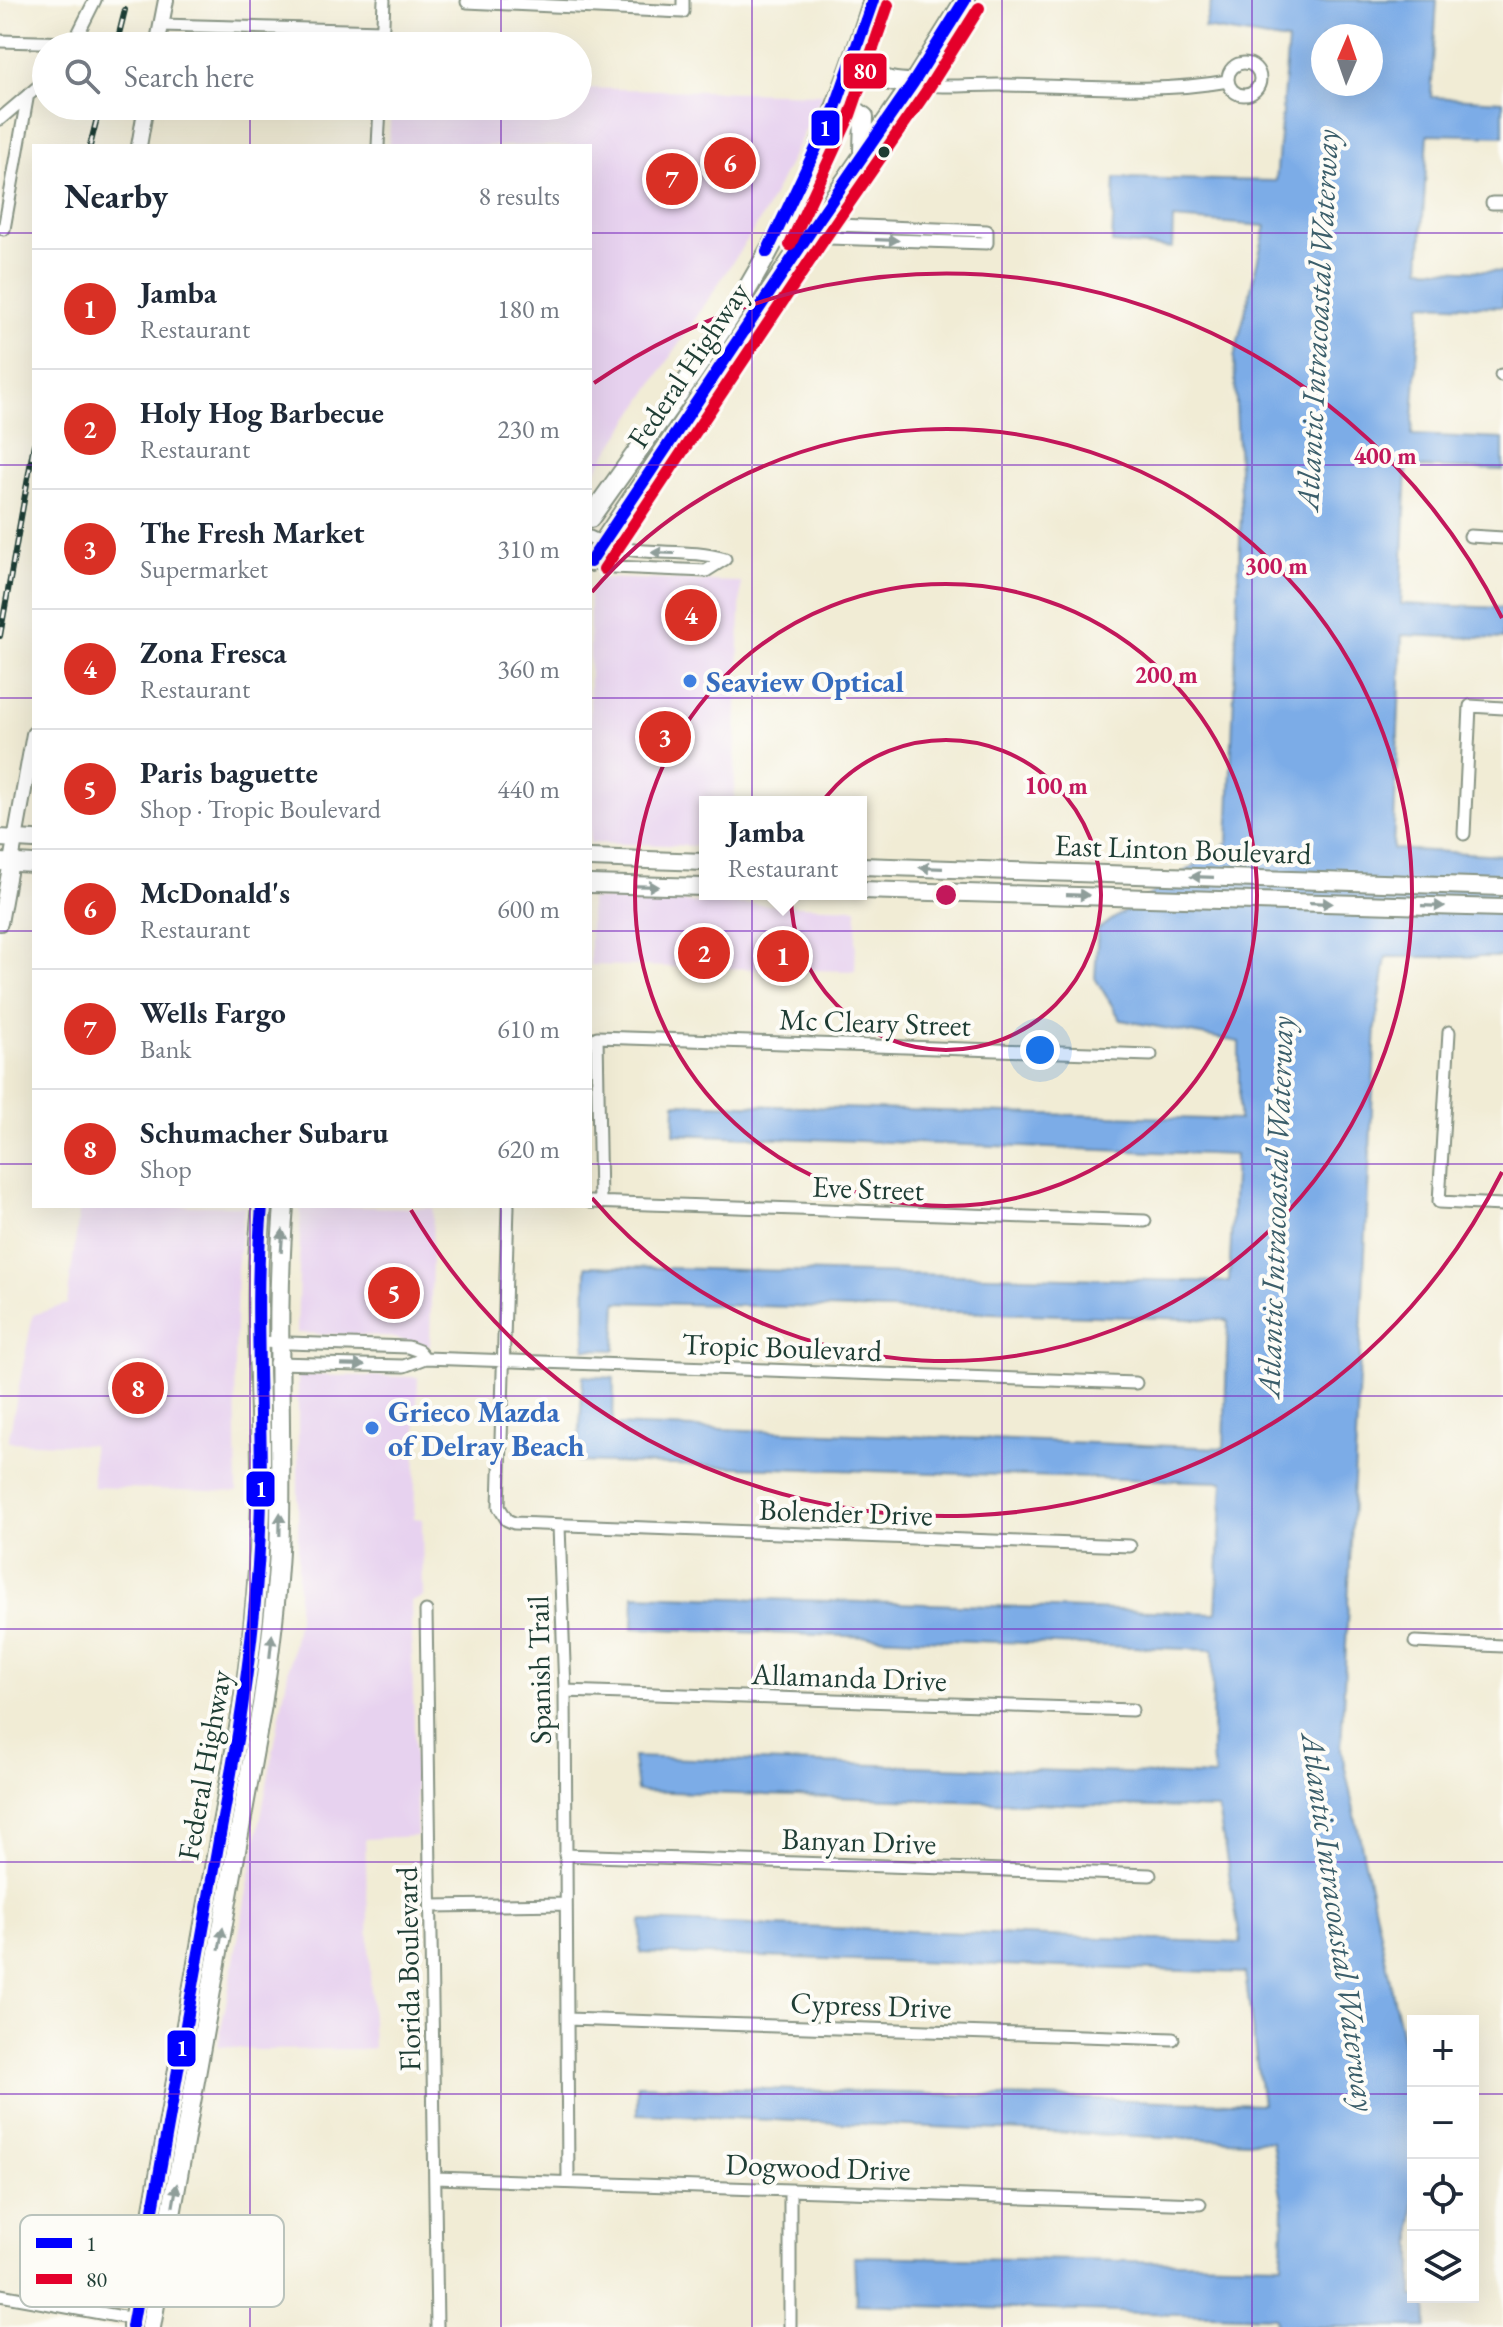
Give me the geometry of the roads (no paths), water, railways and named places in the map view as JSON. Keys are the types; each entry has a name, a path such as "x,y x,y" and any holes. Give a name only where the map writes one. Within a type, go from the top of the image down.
{"main road":[{"path":"874,0 869,50 872,69 885,81 913,83"},
{"name":"Federal Highway","path":"592,515 702,360 775,238 835,108 874,0"},
{"name":"Federal Highway","path":"593,552 913,83 965,0"},
{"path":"835,108 852,108 864,117 863,153"},
{"path":"802,183 804,217 817,222"},
{"path":"754,314 750,301 757,270"},
{"path":"8,838 32,840"},
{"path":"592,858 699,862"},
{"path":"6,862 32,864"},
{"name":"East Linton Boulevard","path":"867,866 1503,887"},
{"path":"592,884 699,887"},
{"name":"East Linton Boulevard","path":"867,890 1503,908"},
{"name":"Federal Highway","path":"171,2215 262,1705 274,1604 280,1526 269,1363 259,1342 262,1208"},
{"name":"Federal Highway","path":"152,2215 244,1700 258,1583 269,1363 279,1343 284,1208"},
{"path":"258,1583 274,1604"},
{"name":"Federal Highway","path":"151,2327 155,2307"}],"street":[{"path":"79,32 95,0"},
{"path":"160,32 166,0"},
{"path":"161,25 383,31 384,0"},
{"path":"467,2 683,12 683,0"},
{"path":"0,41 32,42"},
{"path":"925,64 933,77 947,86"},
{"path":"913,83 1187,88 1228,81"},
{"path":"0,119 32,94"},
{"path":"4,229 27,99"},
{"path":"139,144 144,120"},
{"path":"378,144 379,120"},
{"path":"817,222 987,231 987,243 828,238 817,222"},
{"path":"1470,536 1503,538"},
{"path":"593,552 708,554 725,559 706,571 613,567 593,552"},
{"path":"1464,834 1470,706 1503,708"},
{"path":"0,923 8,838 32,742"},
{"path":"1449,1032 1439,1202 1503,1205"},
{"name":"Mc Cleary Street","path":"595,1202 597,1037 1151,1055"},
{"name":"Eve Street","path":"595,1202 1145,1221"},
{"path":"508,1208 499,1507 502,1514 514,1523 559,1526"},
{"name":"Tropic Boulevard","path":"259,1342 408,1347 419,1351 425,1358"},
{"name":"Tropic Boulevard","path":"269,1363 404,1366 425,1358 1136,1383"},
{"name":"Bolender Drive","path":"559,1526 1130,1546"},
{"name":"Spanish Trail","path":"559,1526 565,1691 568,2182"},
{"name":"Florida Boulevard","path":"426,1611 437,2327"},
{"path":"1415,1642 1503,1646"},
{"name":"Allamanda Drive","path":"565,1691 1132,1710"},
{"name":"Banyan Drive","path":"565,1855 1150,1875"},
{"path":"431,1906 566,1904"},
{"name":"Cypress Drive","path":"567,2019 1173,2039"},
{"name":"Dogwood Drive","path":"435,2178 1200,2204"},
{"path":"790,2190 790,2327"},
{"path":"0,2295 20,2299"},
{"path":"57,2307 133,2323"}],"water":[{"name":"Atlantic Intracoastal Waterway","path":"1212,0 1437,0 1431,97 1503,101 1503,136 1428,134 1420,268 1503,272 1503,307 1421,304 1412,435 1503,439 1503,470 1407,467 1401,604 1503,608 1503,639 1402,635 1393,849 1503,855 1503,960 1501,957 1386,957 1376,1026 1341,1749 1407,2061 1407,2303 1426,2303 1427,2327 1276,2327 1275,2317 856,2304 854,2256 1282,2264 1283,2206 1272,2142 637,2114 637,2085 1262,2104 1245,1973 640,1953 641,1921 1241,1943 1218,1809 637,1791 633,1757 1215,1776 1212,1758 1213,1650 633,1628 634,1595 1216,1613 1223,1482 578,1462 583,1376 614,1378 613,1425 1224,1448 1228,1320 617,1302 615,1350 585,1349 586,1266 1229,1282 1235,1155 674,1134 675,1103 1239,1120 1239,1042 1121,1020 1095,978 1098,929 1228,843 1241,515 1234,358 1266,226 1173,219 1172,248 1112,243 1115,178 1276,181 1288,41 1204,28"}],"railway":[{"path":"120,32 125,10"},
{"path":"90,144 96,120"},
{"path":"0,636 32,455"}],"place":[{"name":"McDonald's","path":"730,163"},
{"name":"Wells Fargo","path":"672,179"},
{"name":"Zona Fresca","path":"691,615"},
{"name":"Seaview Optical","path":"690,681"},
{"name":"The Fresh Market","path":"665,737"},
{"name":"Holy Hog Barbecue","path":"704,953"},
{"name":"Jamba","path":"783,956"},
{"name":"Paris baguette","path":"394,1293"},
{"name":"Schumacher Subaru","path":"138,1388"},
{"name":"Grieco Mazda of Delray Beach","path":"372,1428"}]}
